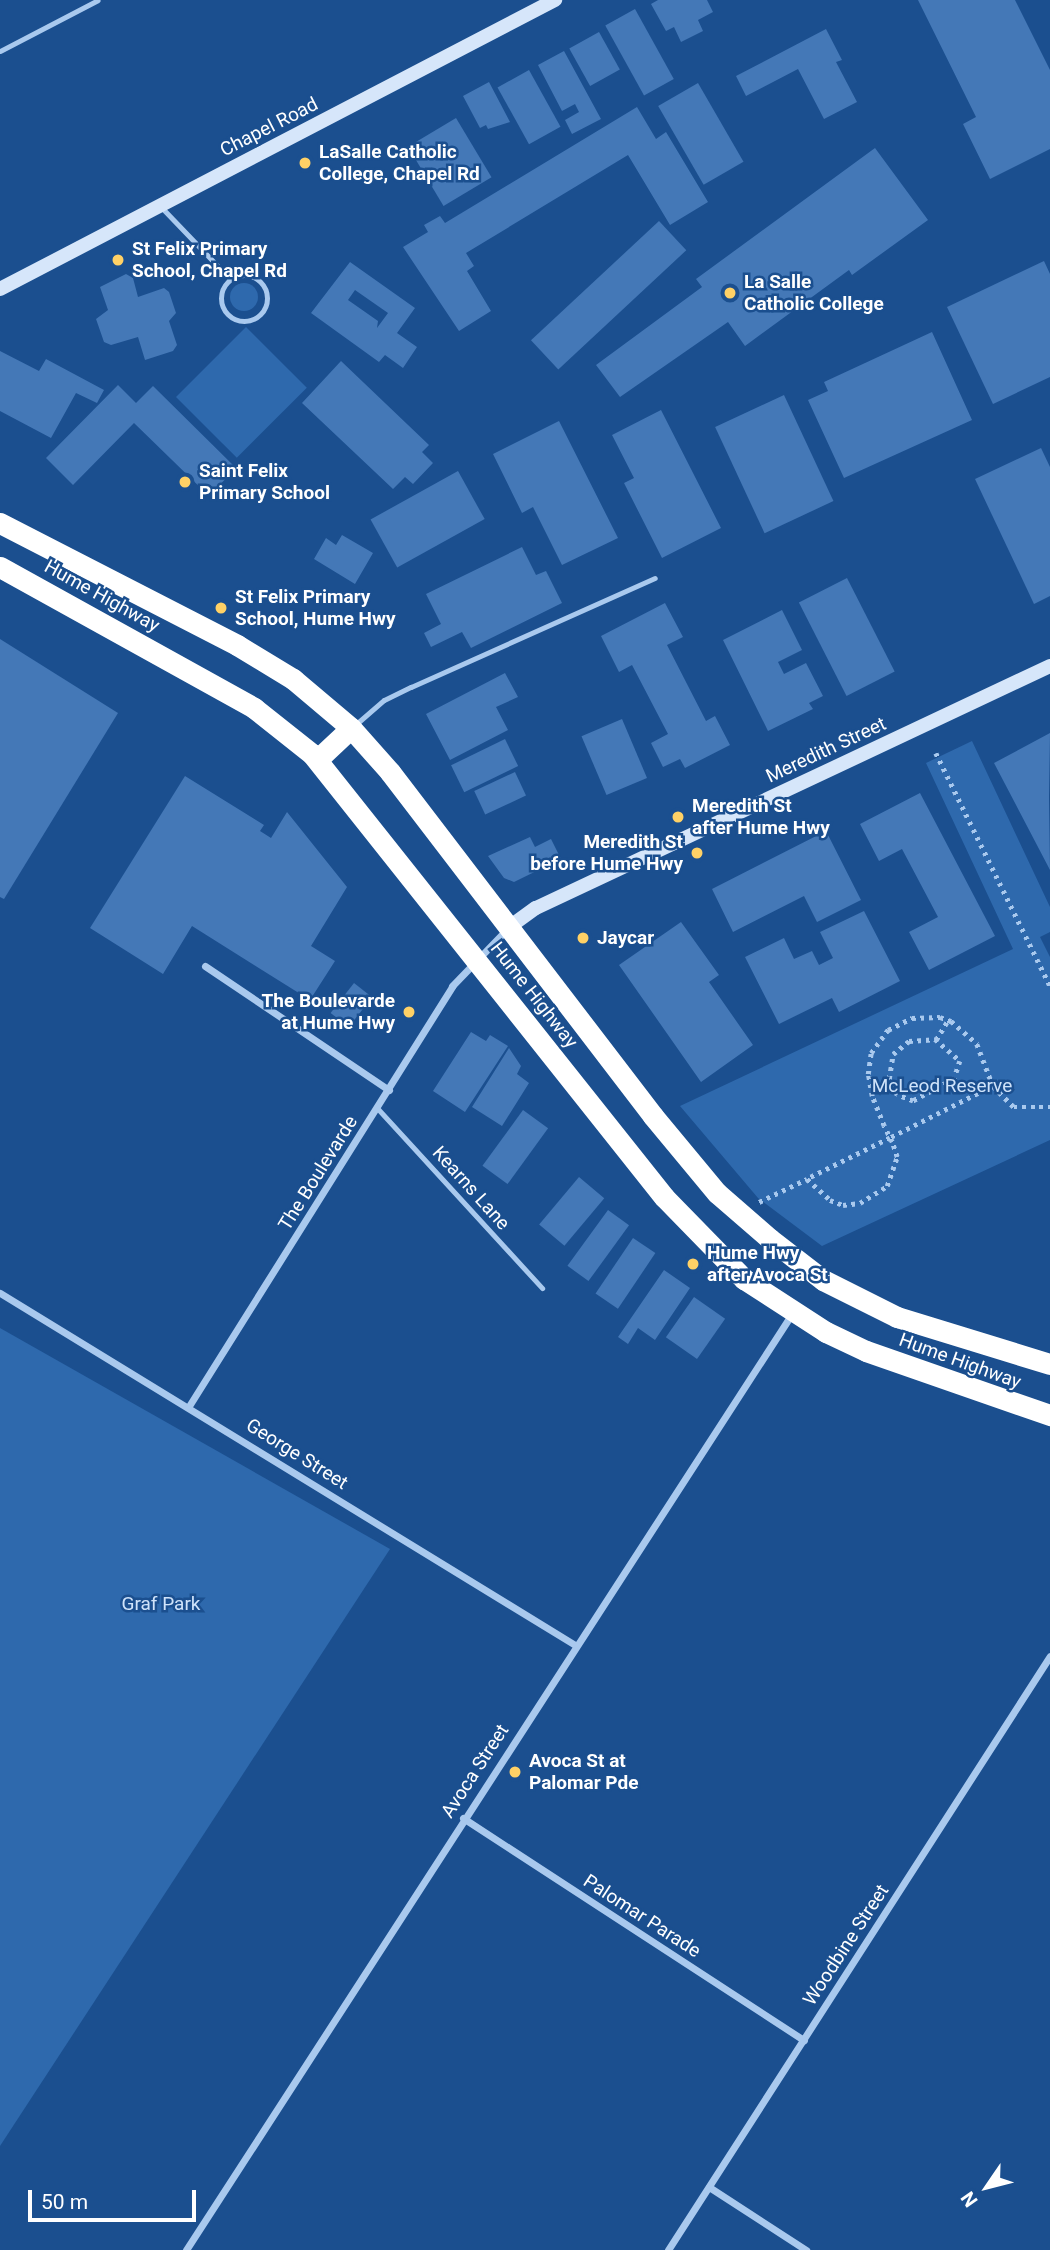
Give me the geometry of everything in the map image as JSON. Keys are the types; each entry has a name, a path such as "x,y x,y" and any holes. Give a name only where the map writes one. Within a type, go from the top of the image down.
{"highway":[{"name":"Hume Highway","path":"0,523 237,645 293,679 351,728 390,772 508,928 717,1193 770,1239 823,1280 897,1317 1050,1364"},
{"name":"Hume Highway","path":"0,567 254,708 318,759 698,1235 744,1279 793,1312 866,1351 1050,1415"},
{"path":"318,759 351,728"}],"main road":[{"name":"Chapel Road","path":"0,289 555,0"},
{"name":"Meredith Street","path":"508,928 536,908 1050,666"}],"street":[{"name":"The Boulevarde","path":"189,1406 453,986 508,928"},
{"path":"205,966 389,1090"},
{"name":"George Street","path":"0,1293 189,1406 575,1645"},
{"name":"Avoca Street","path":"186,2250 463,1818 793,1312"},
{"name":"Woodbine Street","path":"668,2250 1050,1656"},
{"name":"Palomar Parade","path":"463,1818 804,2040"},
{"path":"709,2187 806,2250"}],"lane":[{"path":"0,51 98,0"},
{"path":"160,205 230,279"},
{"path":"252,276 264,285 268,299 256,318 243,322 225,312 222,291 230,279 252,276"},
{"path":"351,728 384,700 655,578"},
{"name":"Kearns Lane","path":"377,1109 542,1288"}],"path":[{"path":"936,753 1050,986"},
{"path":"807,1179 830,1200 860,1203 887,1186 897,1157 872,1096 868,1074 871,1054 888,1030 912,1018 948,1020 977,1044 993,1086 1014,1107 1050,1107"},
{"path":"936,1040 948,1020"},
{"path":"936,1040 960,1061 954,1079 913,1101 897,1095 889,1079 893,1054 909,1041 936,1040"},
{"path":"759,1203 993,1086"}],"green space":[{"path":"244,283 254,287 258,297 254,307 244,311 234,307 230,297 234,287"},
{"path":"246,327 307,388 237,458 176,397"},
{"name":"McLeod Reserve","path":"972,741 1050,907 1050,932 1040,937 1050,957 1050,1140 822,1246 758,1198 680,1106 1013,949 926,763"},
{"name":"Graf Park","path":"0,1328 390,1549 0,2146"}],"building":[{"path":"658,0 707,0 713,12 698,20 703,31 681,42 674,27 666,31 651,4"},
{"path":"918,0 1015,0 1050,70 1050,149 990,179 963,124 976,117"},
{"path":"635,9 674,79 644,95 605,25"},
{"path":"826,29 842,60 836,62 857,102 824,119 798,69 746,96 736,76"},
{"path":"599,32 620,70 590,86 569,48"},
{"path":"564,51 601,119 572,134 565,120 579,112 575,104 562,111 538,65"},
{"path":"529,70 561,127 529,144 498,87"},
{"path":"489,82 510,122 488,129 486,125 480,128 463,96"},
{"path":"698,83 744,162 704,185 658,106"},
{"path":"637,107 656,139 666,132 708,202 670,225 628,155 466,253 474,266 467,271 491,311 459,331 403,247 428,232 424,225 440,216 445,223"},
{"path":"456,118 492,177 444,206 408,147"},
{"path":"875,148 928,220 852,275 849,270 745,346 728,322 620,397 596,365 702,287 696,279"},
{"path":"659,221 686,250 558,370 531,340"},
{"path":"1044,261 1050,274 1050,377 993,404 947,307"},
{"path":"350,262 415,308 397,333 417,347 403,368 385,355 379,362 311,313","holes":["355,290 388,313 377,328 378,321 348,300"]},
{"path":"126,274 133,278 138,297 164,288 169,292 176,313 169,321 177,345 173,351 145,360 138,337 111,345 104,342 96,319 108,310 100,287"},
{"path":"932,332 972,420 844,478 808,400 828,391 824,382"},
{"path":"0,351 39,371 46,359 104,390 97,403 76,393 51,438 0,411"},
{"path":"341,361 429,445 422,452 433,463 413,484 405,477 393,489 302,403"},
{"path":"118,385 136,403 153,386 236,468 209,496 134,423 73,485 46,458"},
{"path":"784,395 833,501 765,533 715,427"},
{"path":"661,410 721,528 662,558 624,483 634,478 612,435"},
{"path":"559,421 618,538 562,565 533,507 522,513 493,454"},
{"path":"1041,448 1050,467 1050,596 1034,604 975,479"},
{"path":"458,471 485,519 397,568 371,519"},
{"path":"342,535 373,553 355,584 314,559 326,538 336,545"},
{"path":"522,547 536,575 546,571 562,603 471,648 462,632 431,647 424,633 441,624 426,594"},
{"path":"847,578 895,672 847,696 799,603"},
{"path":"665,603 683,637 667,645 706,721 715,716 730,745 685,768 680,759 663,767 651,743 668,734 632,665 619,672 601,636"},
{"path":"782,610 802,650 778,662 784,674 806,663 823,696 809,703 813,709 768,731 723,640"},
{"path":"0,639 118,713 4,899 0,897"},
{"path":"505,673 518,697 496,707 508,730 450,760 426,714"},
{"path":"622,719 647,778 607,795 581,736"},
{"path":"1050,733 1049,798 1050,870 994,763"},
{"path":"505,739 518,766 464,792 451,765"},
{"path":"515,772 526,796 485,815 474,791"},
{"path":"185,776 264,825 260,831 271,838 287,812 347,887 311,946 335,961 310,1000 192,926 163,974 90,928"},
{"path":"920,793 995,936 929,970 909,932 938,917 902,849 879,861 860,824"},
{"path":"826,831 861,900 817,922 804,896 733,932 712,889"},
{"path":"530,837 535,847 551,839 561,859 514,882 504,878 488,856"},
{"path":"864,911 900,981 839,1012 832,998 779,1024 745,957 784,938 794,959 812,951 819,965 833,958 820,932"},
{"path":"681,922 719,975 709,982 753,1045 701,1082 619,965"},
{"path":"354,983 372,997 349,1027 331,1013"},
{"path":"471,1032 486,1041 490,1035 508,1046 465,1112 433,1091"},
{"path":"509,1048 521,1066 517,1074 529,1083 502,1126 472,1107"},
{"path":"523,1110 548,1128 508,1184 482,1166"},
{"path":"579,1177 604,1198 564,1246 539,1224"},
{"path":"608,1210 629,1225 588,1281 567,1266"},
{"path":"633,1238 655,1253 618,1309 596,1294"},
{"path":"664,1270 690,1288 655,1340 638,1328 628,1344 618,1337"},
{"path":"694,1297 725,1319 697,1359 666,1337"}],"place":[{"name":"LaSalle Catholic College, Chapel Rd","path":"305,163"},
{"name":"St Felix Primary School, Chapel Rd","path":"118,260"},
{"name":"La Salle Catholic College","path":"730,293"},
{"name":"Saint Felix Primary School","path":"185,482"},
{"name":"St Felix Primary School, Hume Hwy","path":"221,608"},
{"name":"Meredith St after Hume Hwy","path":"678,817"},
{"name":"Meredith St before Hume Hwy","path":"697,853"},
{"name":"Jaycar","path":"583,938"},
{"name":"The Boulevarde at Hume Hwy","path":"409,1012"},
{"name":"Hume Hwy after Avoca St","path":"693,1264"},
{"name":"Avoca St at Palomar Pde","path":"515,1772"}]}
